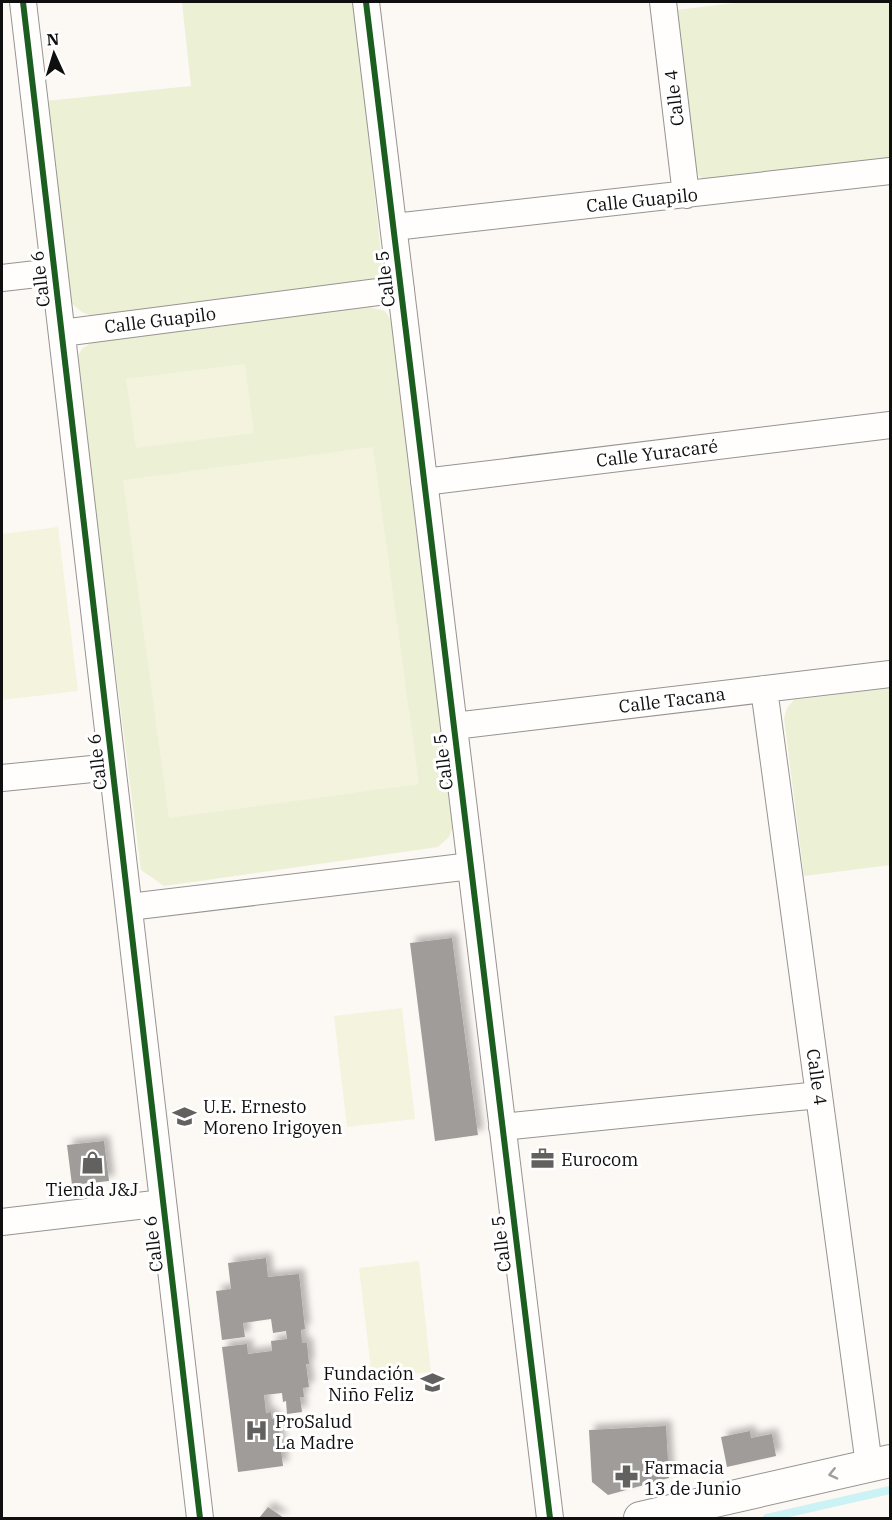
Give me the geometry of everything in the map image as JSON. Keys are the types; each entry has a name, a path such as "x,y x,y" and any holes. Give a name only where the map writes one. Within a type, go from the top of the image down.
{"street":[{"name":"Calle 6","path":"23,2 200,1518"},
{"name":"Calle 5","path":"366,2 550,1518"},
{"name":"Calle 4","path":"663,2 686,195"},
{"name":"Calle Guapilo","path":"393,227 891,171"},
{"path":"2,278 54,272"},
{"name":"Calle Guapilo","path":"62,333 401,289"},
{"name":"Calle Yuracaré","path":"424,482 891,425"},
{"name":"Calle Tacana","path":"454,726 891,674"},
{"name":"Calle 4","path":"764,689 819,1095 880,1463"},
{"path":"2,778 112,767"},
{"path":"129,907 471,866"},
{"path":"502,1127 819,1095"},
{"path":"2,1222 163,1203"},
{"path":"640,1518 880,1463"}],"green space":[{"path":"182,2 354,2 382,263 378,277 367,285 98,319 82,312 68,300 46,101 191,86"},
{"path":"743,2 890,2 890,159 707,181 699,176 695,168 677,10"},
{"path":"369,307 385,311 394,325 455,822 449,837 438,847 164,886 141,870 76,358 83,348 94,341"},
{"path":"245,364 254,433 136,448 126,379"},
{"path":"373,447 419,784 169,818 123,480"},
{"path":"58,527 78,691 2,700 2,534"},
{"path":"890,688 890,865 804,876 784,718 787,708 794,700"},
{"path":"402,1008 415,1119 347,1127 334,1016"},
{"path":"419,1261 431,1372 372,1378 359,1268"}],"building":[{"path":"452,938 478,1135 435,1141 410,943"},
{"path":"104,1141 109,1181 72,1185 67,1145"},
{"path":"266,1258 268,1277 299,1274 305,1329 301,1330 302,1343 307,1343 309,1364 306,1364 309,1387 303,1388 304,1397 300,1397 302,1412 287,1414 286,1401 283,1402 282,1393 264,1395 266,1413 271,1412 272,1419 277,1418 283,1466 238,1472 222,1347 247,1344 248,1354 272,1351 271,1341 287,1339 286,1331 273,1333 271,1319 243,1323 245,1337 222,1340 216,1291 231,1289 228,1263"},
{"path":"666,1426 669,1478 608,1495 592,1482 589,1430"},
{"path":"750,1431 751,1438 772,1434 776,1456 727,1467 721,1437"},
{"path":"268,1507 284,1518 259,1518"}],"waterway":[{"path":"767,1518 890,1490"}],"cycle path":[{"path":"23,2 200,1518"},
{"path":"366,2 550,1518"}],"place":[{"name":"U.E. Ernesto Moreno Irigoyen","path":"185,1116"},
{"name":"Eurocom","path":"543,1159"},
{"name":"Tienda J&J","path":"92,1163"},
{"name":"Fundación Niño Feliz","path":"432,1383"},
{"name":"ProSalud La Madre","path":"257,1431"},
{"name":"Farmacia 13 de Junio","path":"626,1477"}]}
